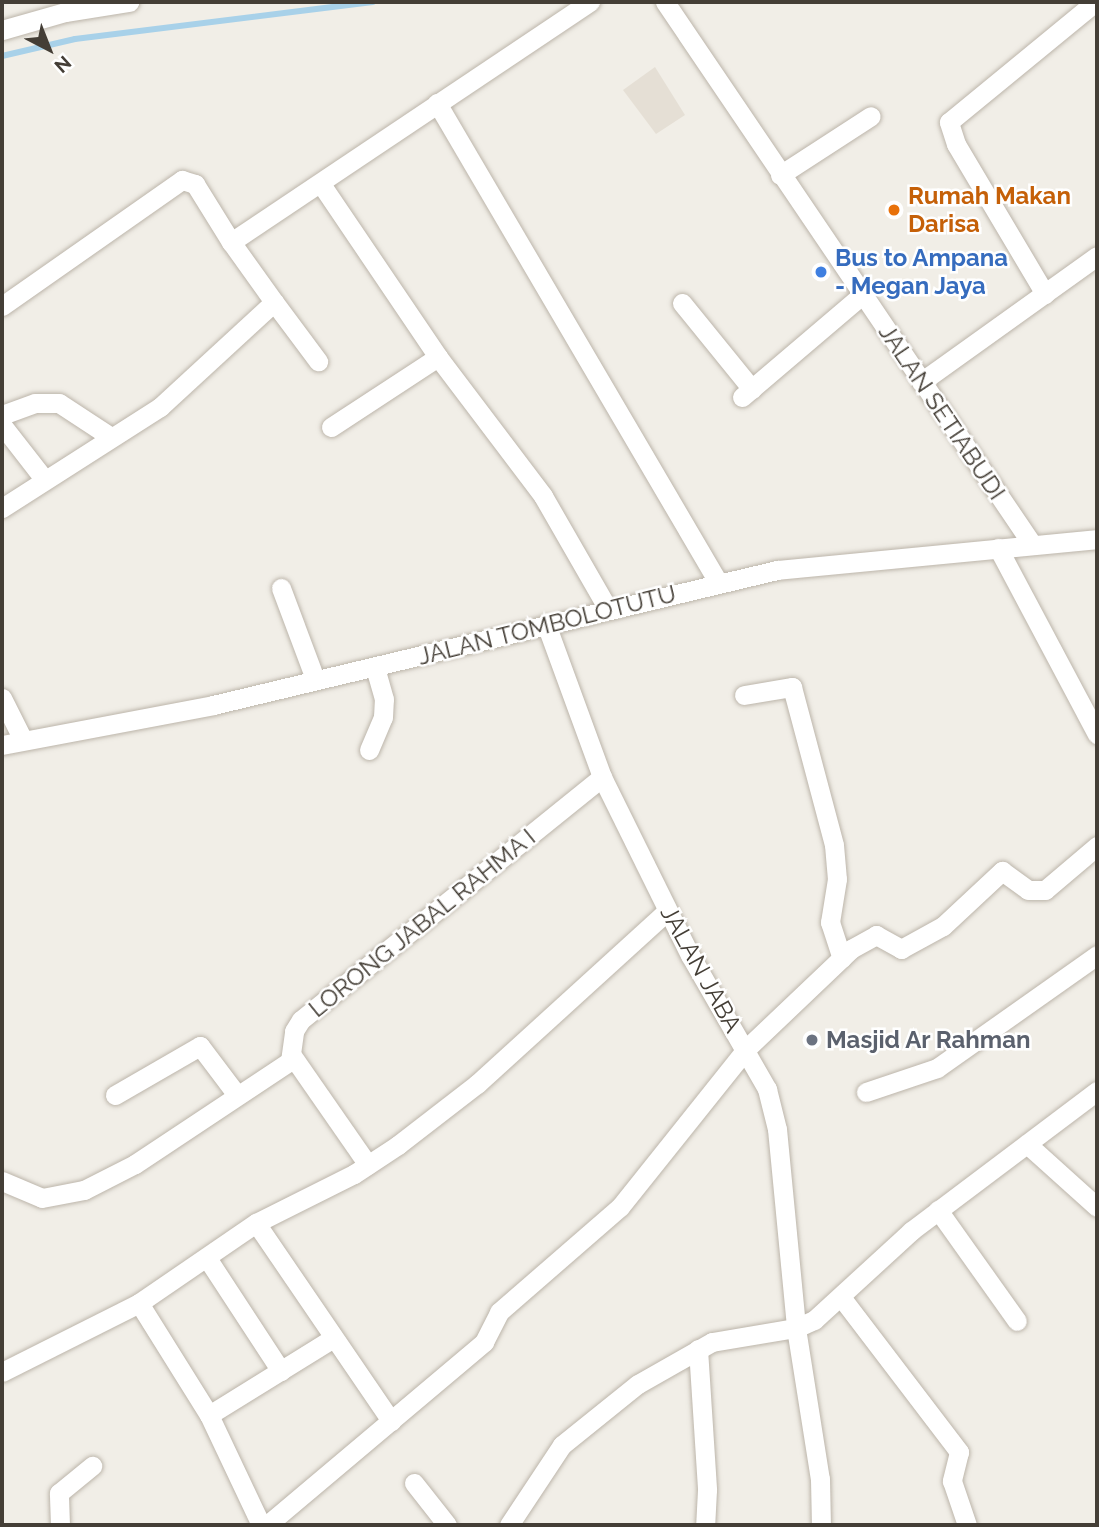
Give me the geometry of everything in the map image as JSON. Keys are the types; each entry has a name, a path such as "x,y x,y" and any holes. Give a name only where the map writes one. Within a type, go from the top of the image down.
{"street":[{"path":"2,30 65,12 129,2"},
{"path":"231,242 590,2"},
{"path":"1045,294 956,144 949,122 1095,2"},
{"name":"JALAN SETIABUDI","path":"671,4 780,175 1032,544"},
{"path":"437,103 718,582"},
{"path":"780,175 871,116"},
{"path":"2,306 182,180 195,184 231,242 318,361"},
{"path":"321,184 438,357 543,496 608,609"},
{"path":"921,382 1045,294 1095,263"},
{"path":"682,303 747,393 862,295"},
{"path":"2,508 184,388 274,302"},
{"path":"331,427 438,357"},
{"path":"2,415 35,403 59,403 111,437"},
{"path":"2,425 44,479"},
{"name":"JALAN TOMBOLOTUTU","path":"2,745 160,716 315,679 375,668 718,582 826,563 1097,539"},
{"path":"998,548 1097,734"},
{"path":"281,588 315,679"},
{"name":"JALAN JABA","path":"545,624 602,777 667,911 767,1088 778,1129 796,1328 817,1451 821,1525"},
{"path":"369,750 383,717 384,699 375,668"},
{"path":"744,695 792,687 834,845 837,879 830,922 842,958"},
{"path":"2,698 23,740"},
{"name":"LORONG JABAL RAHMA I","path":"293,1057 294,1031 301,1020 602,777"},
{"path":"267,1525 484,1342 499,1312 620,1208 746,1049 842,958 869,937 879,936 897,949 940,928 1002,871 1028,890 1045,890 1097,846"},
{"path":"2,1372 139,1303 256,1223 368,1165 449,1108 667,911"},
{"path":"866,1092 937,1068 1097,955"},
{"path":"115,1095 200,1046 237,1095"},
{"path":"2,1181 42,1198 84,1190 135,1164 293,1057 368,1165"},
{"path":"511,1524 568,1439 638,1384 698,1349 726,1338 796,1328 814,1320 938,1210 1097,1091"},
{"path":"1027,1144 1097,1206"},
{"path":"938,1210 1017,1321"},
{"path":"256,1223 391,1421"},
{"path":"207,1258 281,1371"},
{"path":"841,1297 958,1452 952,1481 967,1525"},
{"path":"139,1303 209,1415 261,1525"},
{"path":"209,1415 333,1338"},
{"path":"698,1349 707,1490 705,1525"},
{"path":"60,1525 60,1493 92,1466"},
{"path":"414,1483 447,1525"}],"shaded area":[{"path":"655,67 685,115 656,134 623,90"}],"waterway":[{"path":"2,56 75,39 373,2"}],"place":[{"name":"Rumah Makan Darisa","path":"894,210"},
{"name":"Bus to Ampana - Megan Jaya","path":"821,272"},
{"name":"Masjid Ar Rahman","path":"812,1040"}]}
